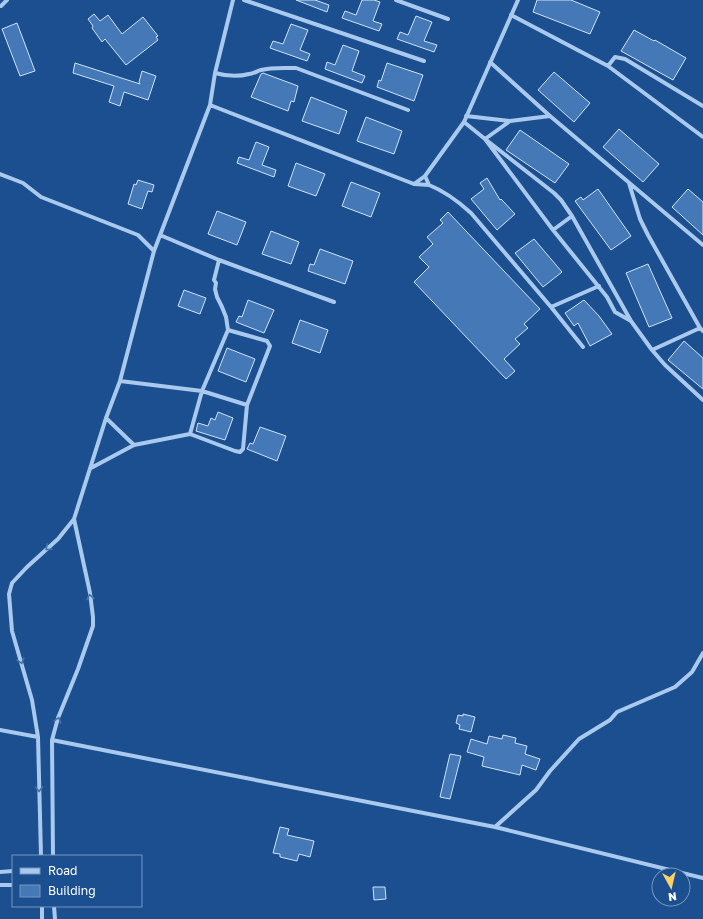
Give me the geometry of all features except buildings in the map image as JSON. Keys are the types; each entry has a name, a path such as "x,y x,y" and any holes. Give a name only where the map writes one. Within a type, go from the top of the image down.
{"street":[{"path":"1,6 7,0"},
{"path":"41,855 38,737 32,700 12,632 9,594 12,584 27,567 58,539 74,519 106,418 120,381 154,251 210,105 215,73 233,0"},
{"path":"244,0 424,61"},
{"path":"396,0 448,19"},
{"path":"414,184 425,176 464,122 518,0"},
{"path":"511,15 608,66 703,137"},
{"path":"608,66 615,57 625,59 703,106"},
{"path":"490,62 550,116 703,245"},
{"path":"215,73 224,76 236,76 280,67 296,68 408,110"},
{"path":"210,105 414,184 429,185 459,202 471,213 583,347"},
{"path":"466,116 510,121 550,116"},
{"path":"485,139 510,121"},
{"path":"464,122 561,200 572,216 631,321 652,350 703,400"},
{"path":"485,139 554,230 607,296 615,312 631,321"},
{"path":"0,174 23,184 41,197 138,235 154,251"},
{"path":"425,176 429,185"},
{"path":"628,182 645,230 702,329 652,350"},
{"path":"554,230 572,216"},
{"path":"160,235 219,260 334,302"},
{"path":"190,434 202,390 228,330 224,312 215,289 216,283 214,280 219,260"},
{"path":"551,308 599,286"},
{"path":"91,468 134,445 190,434 235,452 240,452 243,449 247,405 270,343 228,330"},
{"path":"120,381 202,390 247,405"},
{"path":"106,418 134,445"},
{"path":"54,855 52,740 58,718 78,669 93,626 90,593 74,519"},
{"path":"495,828 536,790 550,771 579,739 610,720 617,712 675,687 692,672 703,653"},
{"path":"0,730 38,737"},
{"path":"52,740 495,828 703,878"},
{"path":"0,872 12,871"},
{"path":"0,885 12,885"},
{"path":"42,907 42,919"},
{"path":"54,907 55,919"}]}
